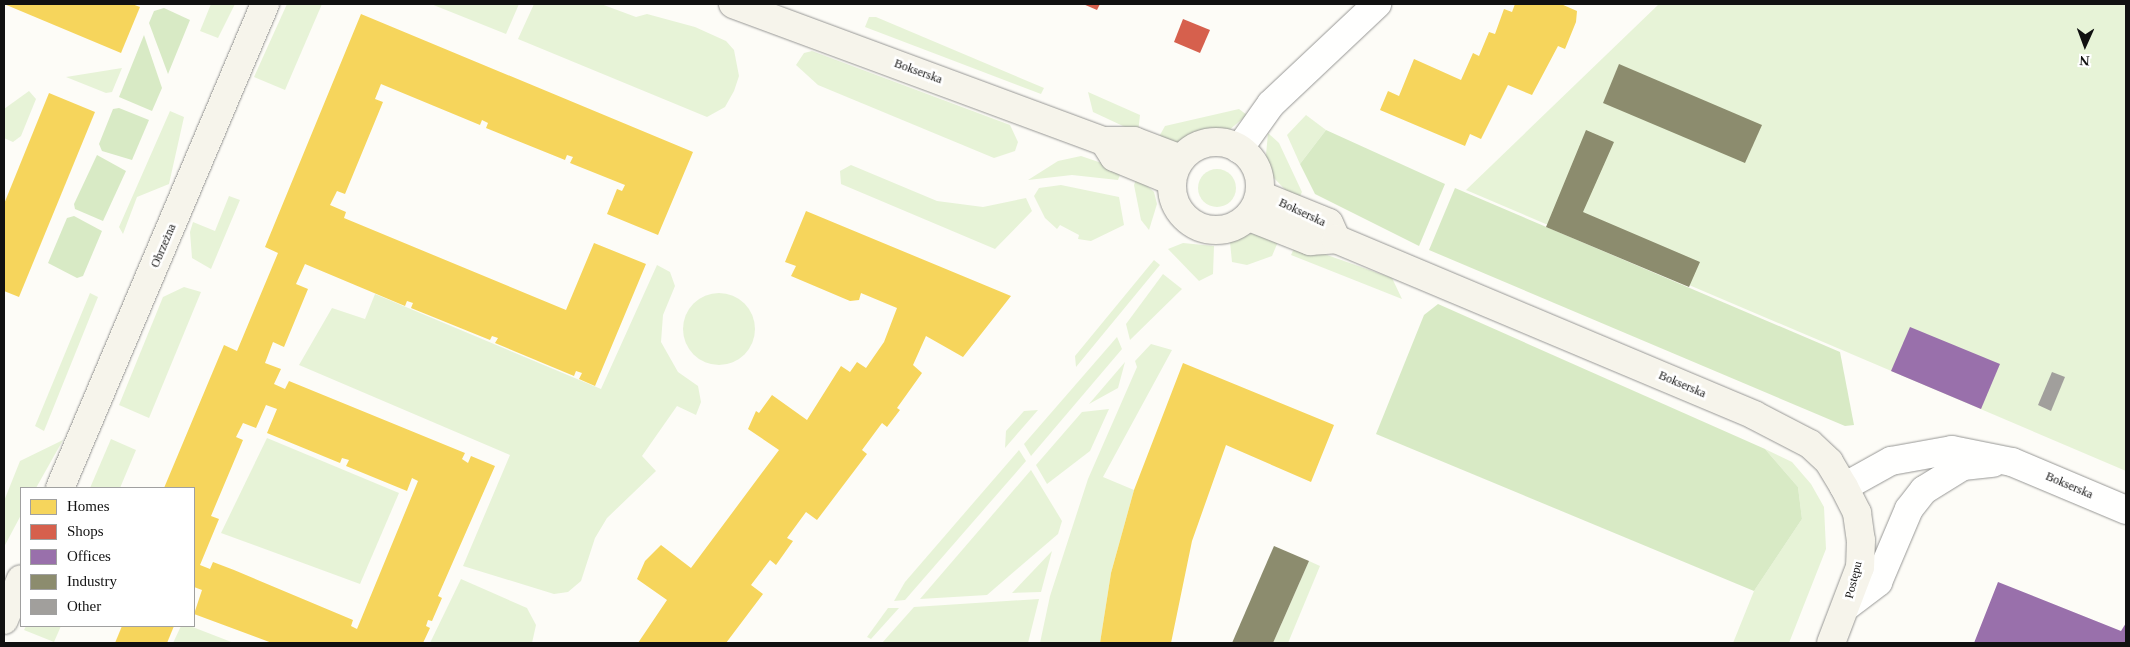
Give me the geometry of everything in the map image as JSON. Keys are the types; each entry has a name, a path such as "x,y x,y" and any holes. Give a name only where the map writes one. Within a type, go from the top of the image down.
{"street":[{"name":"Obrzeżna","path":"60,487 265,4"},
{"name":"Bokserska","path":"733,4 1104,142 1114,157 1176,170"},
{"path":"1240,149 1272,104 1377,4"},
{"path":"1212,141 1240,149 1256,167 1255,205 1220,231 1195,225 1176,206 1176,170 1212,141"},
{"name":"Bokserska","path":"1255,205 1310,240 1336,239 1790,431 1829,462 1844,487 1891,461 1923,453 1984,453 2012,462 2126,510"},
{"name":"Bokserska","path":"1848,604 1878,582 1909,509 1924,490 1963,466 2012,462"},
{"name":"Postępu","path":"1830,643 1848,604 1860,567 1861,540 1856,513 1844,487"},
{"path":"4,620 13,587"}],"green space":[{"path":"211,4 235,4 218,38 200,31"},
{"path":"287,4 322,4 285,90 254,77"},
{"path":"431,4 519,4 506,34"},
{"path":"534,4 601,4 636,17 647,14 695,27 726,41 734,50 739,76 734,91 725,107 707,117 518,39"},
{"path":"1659,4 2126,4 2126,471 1466,190"},
{"path":"164,8 190,20 168,74 149,23 154,11"},
{"path":"869,17 876,17 1044,88 1041,94 865,27"},
{"path":"144,35 162,88 152,111 119,97"},
{"path":"812,51 1010,125 1018,142 1015,151 994,158 818,85 796,65 804,53"},
{"path":"122,68 112,92 106,93 66,77"},
{"path":"29,91 36,99 21,136 13,142 4,138 4,109"},
{"path":"1088,92 1140,115 1138,133 1093,112"},
{"path":"119,108 149,120 132,160 102,151 99,144 113,109"},
{"path":"1239,109 1247,115 1228,131 1177,145 1156,142 1165,126"},
{"path":"170,111 184,117 169,184 137,197 123,234 119,227"},
{"path":"1306,115 1326,130 1300,164 1287,135"},
{"path":"1326,130 1445,184 1419,246 1315,194 1300,164"},
{"path":"1268,133 1279,143 1302,192 1297,202 1274,178 1266,155"},
{"path":"97,155 126,171 103,221 75,209 74,204"},
{"path":"1081,156 1122,170 1118,180 1072,175 1028,180 1058,161"},
{"path":"851,165 937,201 983,207 1026,198 1032,211 995,249 841,184 840,171"},
{"path":"1217,169 1224,170 1230,175 1235,181 1235,195 1230,201 1224,206 1217,207 1210,206 1204,201 1199,195 1198,188 1199,181 1204,175 1210,170"},
{"path":"1137,177 1154,192 1157,204 1149,230 1141,220 1134,185"},
{"path":"1061,185 1119,197 1124,225 1091,241 1078,239 1079,235 1060,225 1057,229 1045,218 1034,196 1039,188"},
{"path":"1455,188 1840,352 1854,425 1845,426 1429,250"},
{"path":"229,196 240,200 211,269 192,258 190,232 193,222 215,231"},
{"path":"74,216 102,231 83,276 77,278 48,263 67,218"},
{"path":"1252,233 1280,237 1272,256 1247,265 1232,262 1230,242"},
{"path":"1183,243 1214,246 1213,274 1199,281 1168,249"},
{"path":"1296,244 1392,278 1402,299 1291,255"},
{"path":"1154,260 1160,265 1076,367 1075,356"},
{"path":"657,265 670,272 675,286 663,315 661,342 678,372 698,386 701,402 696,415 677,406 642,456 656,471 607,518 595,538 581,581 568,592 554,594 463,566 510,455 299,365 332,308 365,319 375,294 601,389"},
{"path":"1163,274 1182,289 1130,340 1126,324"},
{"path":"184,287 201,292 149,418 119,405 163,297"},
{"path":"90,293 98,297 44,431 35,426"},
{"path":"719,293 739,299 749,309 755,329 749,349 739,359 719,365 699,359 689,349 683,329 689,309 699,299"},
{"path":"1438,304 1765,449 1798,487 1802,519 1754,591 1376,434 1424,315"},
{"path":"1117,337 1122,349 1031,456 1024,444"},
{"path":"1151,344 1172,350 1103,477 1134,490 1111,573 1100,643 1040,643 1050,596 1088,479 1137,367 1135,361"},
{"path":"1125,362 1118,388 1089,404"},
{"path":"1109,409 1090,451 1047,484 1036,465 1082,412"},
{"path":"1038,410 1005,448 1006,431 1024,411"},
{"path":"267,438 399,493 360,584 221,533"},
{"path":"111,439 136,450 120,487 90,487"},
{"path":"63,440 37,487 20,487 20,517 4,547 4,501 20,461"},
{"path":"1765,449 1792,462 1811,484 1824,507 1826,549 1789,643 1733,643 1754,591 1802,519 1798,487"},
{"path":"1019,450 1026,461 905,600 894,601 905,582"},
{"path":"1031,470 1062,521 1058,534 987,595 920,599"},
{"path":"1052,551 1041,592 1012,593"},
{"path":"1309,561 1320,566 1288,643 1273,643"},
{"path":"461,579 527,608 536,625 532,643 430,643"},
{"path":"1039,599 1028,643 882,643 914,607"},
{"path":"888,608 899,608 871,639 867,637"},
{"path":"26,627 61,627 54,642 24,630"},
{"path":"181,627 193,627 234,643 173,643"}],"building: Homes":[{"path":"4,4 132,4 140,7 121,53"},
{"path":"1515,4 1561,4 1577,11 1576,22 1565,49 1558,46 1532,95 1508,85 1481,139 1470,134 1465,146 1380,110 1388,91 1399,96 1414,59 1461,80 1473,53 1479,56 1489,32 1495,34 1504,9 1512,12"},
{"path":"361,14 693,152 658,235 607,214 617,189 622,191 625,185 570,163 573,157 567,155 565,160 486,128 488,123 482,120 480,125 381,84 375,99 383,102 345,194 337,191 330,205 346,212 344,218 566,310 594,243 646,264 595,386 579,379 582,373 576,371 574,376 495,343 498,338 492,336 490,340 411,308 413,303 407,301 405,306 305,264 296,284 308,289 284,347 273,342 265,363 281,369 274,384 285,389 289,381 465,453 462,459 468,463 471,456 495,466 438,596 442,598 432,621 428,620 426,626 430,628 423,643 272,643 195,614 202,590 195,587 195,487 164,487 224,345 237,351 278,253 265,247","holes":["266,405 277,409 267,433 340,463 342,458 349,460 346,466 407,491 412,478 418,481 357,629 351,626 353,620 234,570 213,562 210,569 200,565 219,519 211,516 243,440 236,437 243,423 256,428"]},
{"path":"49,93 95,112 19,297 4,291 4,204"},
{"path":"806,211 1011,296 963,357 926,336 913,365 922,373 897,408 900,410 887,427 882,423 862,450 867,454 817,520 806,512 787,538 793,541 776,565 770,560 751,585 763,594 726,643 638,643 667,600 637,579 645,561 661,545 691,568 779,450 748,429 756,411 759,413 772,395 807,420 841,366 850,372 857,362 866,368 884,342 897,308 861,293 859,300 850,301 791,276 796,266 785,262"},
{"path":"1183,363 1334,425 1311,482 1226,445 1192,541 1171,643 1100,643 1111,573 1134,490"},
{"path":"122,627 174,627 167,643 115,643"}],"building: Shops":[{"path":"1083,4 1100,4 1097,10"},
{"path":"1183,19 1210,30 1200,53 1174,42"}],"building: Offices":[{"path":"1910,327 2000,364 1981,409 1891,371"},
{"path":"1998,582 2121,631 2126,623 2126,643 1974,643"}],"building: Industry":[{"path":"1619,64 1762,125 1745,163 1603,103"},
{"path":"1586,130 1614,142 1583,212 1700,262 1689,287 1546,227"},
{"path":"1274,546 1309,561 1273,643 1232,643"}],"building: Other":[{"path":"2052,372 2065,377 2051,411 2038,405"}]}
